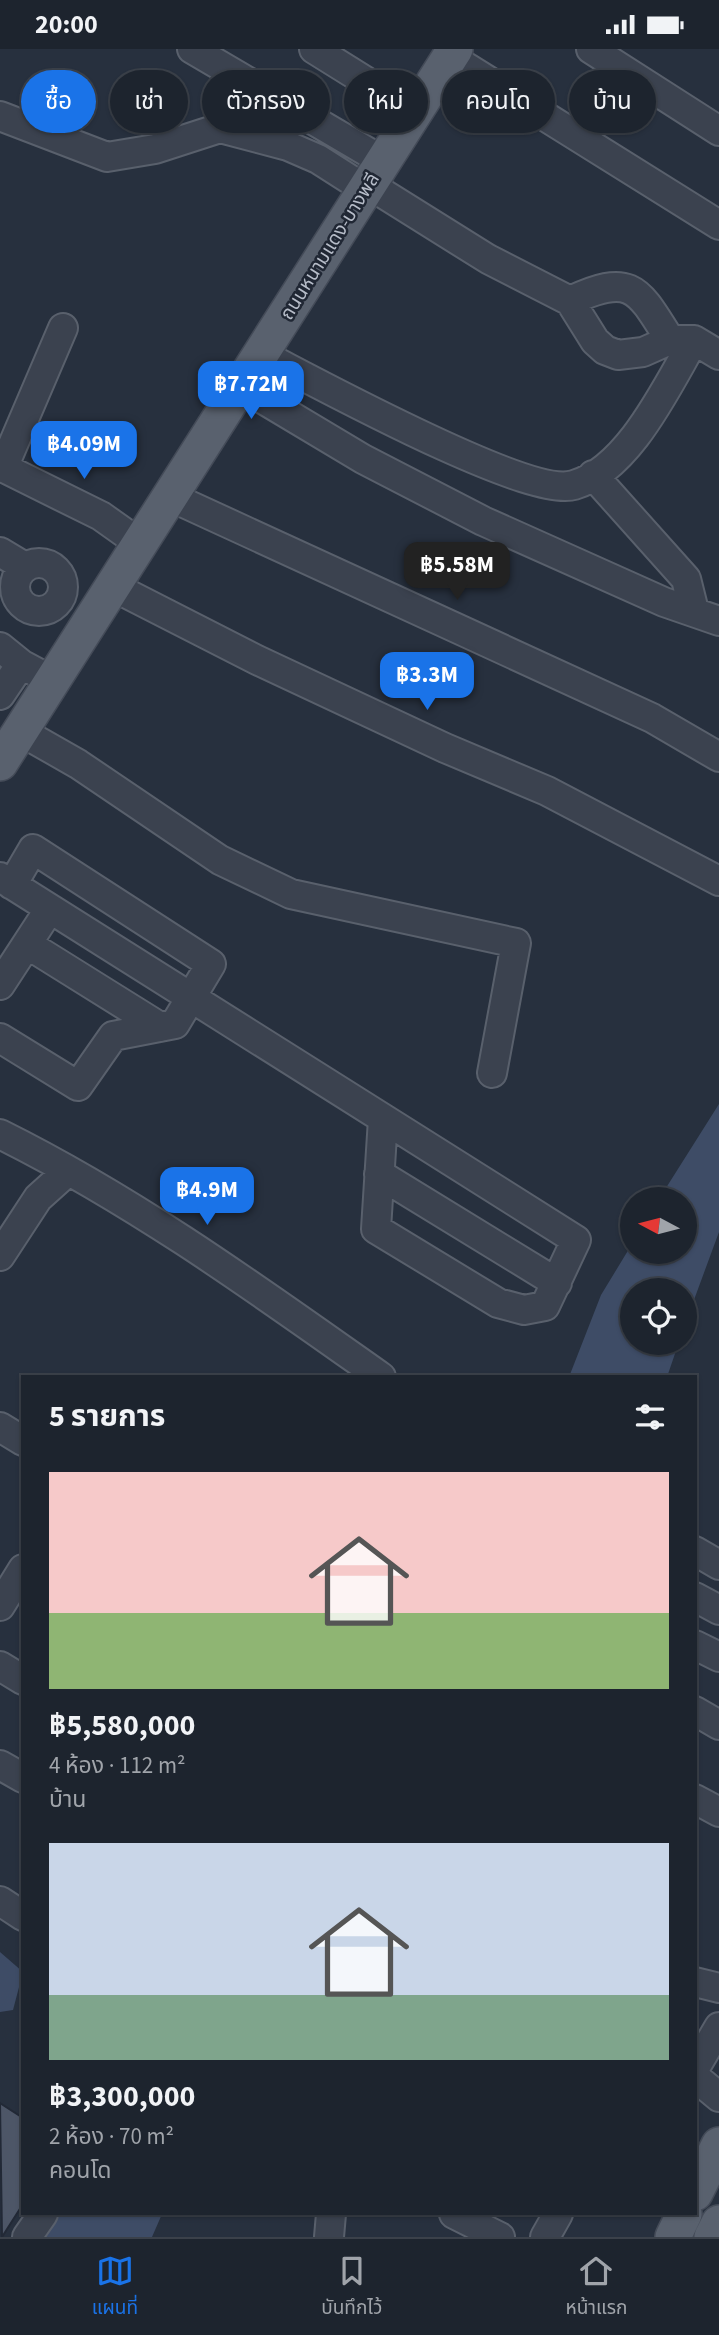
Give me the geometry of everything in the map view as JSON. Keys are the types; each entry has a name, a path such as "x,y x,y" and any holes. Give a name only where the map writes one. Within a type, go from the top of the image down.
{"main road":[{"name":"ถนนหนามแดง-บางพลี","path":"428,91 452,53"},
{"name":"ถนนหนามแดง-บางพลี","path":"0,763 20,731 24,664 98,606 401,133"},
{"path":"697,2189 719,2145"},
{"path":"673,2237 684,2215"}],"street":[{"path":"192,49 488,258 570,301 595,341 618,355 643,352 682,340"},
{"path":"314,49 348,70"},
{"path":"591,49 719,131"},
{"path":"452,53 719,225"},
{"path":"0,116 107,157 155,149 220,128 288,146 372,178"},
{"path":"570,301 602,286 619,287 642,296 682,340 719,355"},
{"path":"63,328 1,467 100,516 139,543"},
{"path":"261,354 413,432 485,463 553,486 574,486 629,447 639,434 682,340"},
{"path":"241,386 363,459 483,521 664,602 706,616"},
{"path":"593,475 686,579 706,616"},
{"path":"169,496 652,718 719,757"},
{"path":"0,552 25,567"},
{"path":"49,610 62,596 61,576 50,565 34,563 25,567 8,590 25,607 33,611 49,610 98,606"},
{"path":"63,584 98,606 257,660 445,748 547,791 719,881"},
{"path":"0,695 24,664"},
{"path":"20,731 78,764 220,860 290,894 516,943 492,1073"},
{"path":"0,1038 78,1086 113,1036 175,1024 192,999 211,964 33,849 5,884 50,909 192,999 576,1240 544,1306 524,1310 498,1303 376,1229 383,1119"},
{"path":"0,985 50,909"},
{"path":"27,944 160,1027"},
{"path":"0,1134 106,1190 250,1284 377,1375"},
{"path":"32,1150 38,1198"},
{"path":"0,1256 38,1198 68,1171"},
{"path":"379,1174 557,1283"},
{"path":"0,1427 21,1440"},
{"path":"697,1552 719,1566"},
{"path":"697,1598 719,1611"},
{"path":"697,1646 719,1657"},
{"path":"0,1665 21,1679"},
{"path":"697,1712 719,1725"},
{"path":"0,1765 21,1777"},
{"path":"697,1800 719,1812"},
{"path":"0,1901 21,1915"},
{"path":"697,1982 719,1988"},
{"path":"697,2065 719,2027"},
{"path":"697,2079 719,2097"},
{"path":"27,2237 42,2215"},
{"path":"329,2237 331,2215"},
{"path":"456,2215 500,2237"},
{"path":"545,2237 557,2215"}],"water":[{"path":"719,1104 719,1232 697,1292 697,1278 620,1278 620,1355 675,1355 668,1375 570,1375 601,1295 620,1264 697,1264 697,1187 667,1187"},
{"path":"0,1952 21,1970 21,1980 13,2010 0,2012"},
{"path":"56,2215 162,2215 152,2237 42,2237"}],"building":[{"path":"0,2103 21,2117 21,2207 2,2237"}]}
